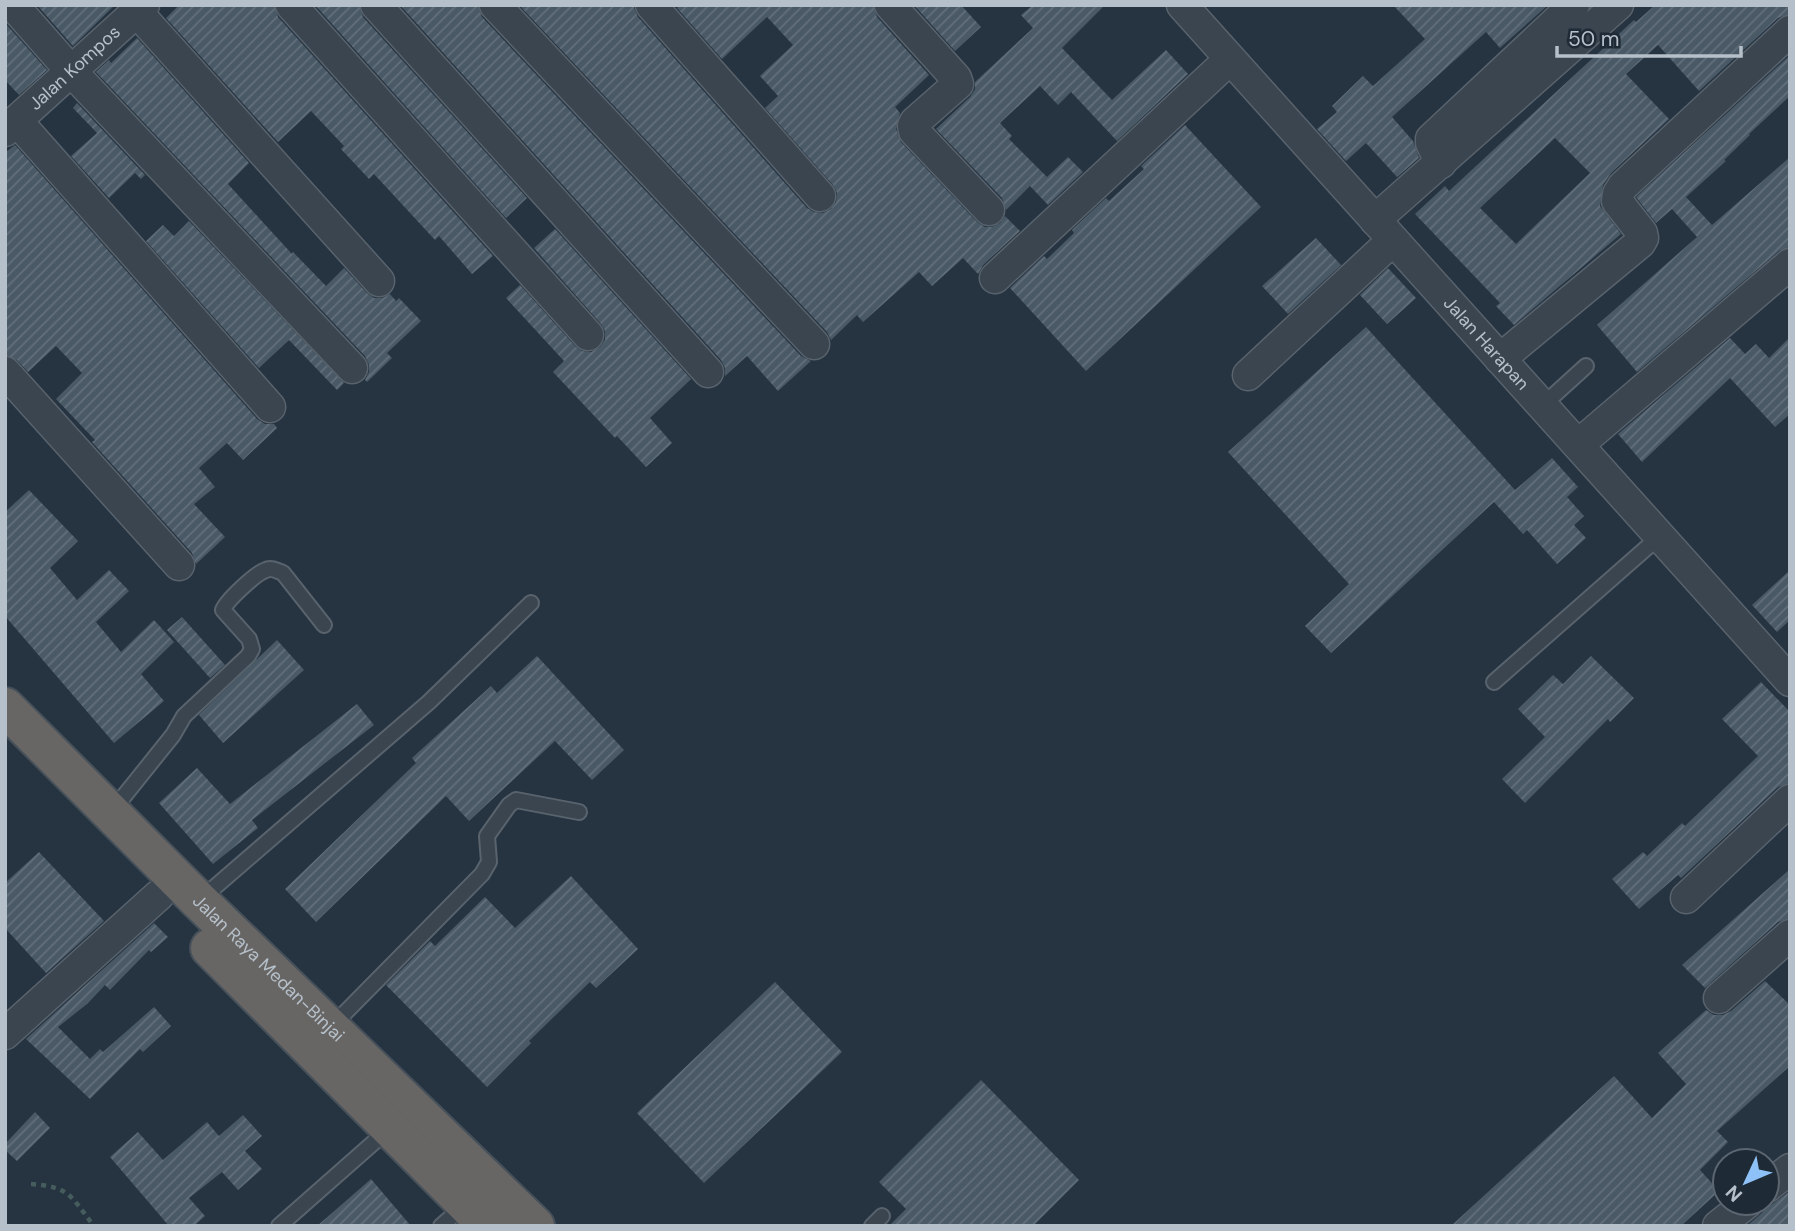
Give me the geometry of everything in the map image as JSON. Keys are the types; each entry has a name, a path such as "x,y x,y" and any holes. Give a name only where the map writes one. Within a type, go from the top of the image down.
{"highway":[{"name":"Jalan Raya Medan-Binjai","path":"5,708 111,813 151,876 199,901 321,1038 390,1128 465,1218"},
{"name":"Jalan Raya Medan-Binjai","path":"5,745 151,876 321,1038 535,1226"}],"street":[{"path":"13,5 71,71 352,368"},
{"path":"292,5 588,335"},
{"path":"376,5 708,372"},
{"path":"495,5 814,344"},
{"path":"651,5 820,196"},
{"path":"890,5 956,78 958,84 915,122 912,126 914,131 989,210"},
{"name":"Jalan Harapan","path":"1182,5 1660,536 1783,661"},
{"path":"1441,163 1430,144 1432,139 1574,5"},
{"path":"1248,375 1384,230 1441,163 1618,5"},
{"path":"141,9 379,281"},
{"name":"Jalan Kompos","path":"11,126 141,9"},
{"path":"1500,359 1640,243 1642,233 1617,201 1623,186 1790,31"},
{"path":"995,278 1230,59"},
{"path":"11,126 270,407"},
{"path":"1577,445 1790,264"},
{"path":"5,372 179,565"},
{"path":"1686,898 1790,800"},
{"path":"5,1034 151,876"},
{"path":"1719,998 1790,935"}],"lane":[{"path":"1542,406 1586,366"},
{"path":"1494,682 1660,536"},
{"path":"111,813 173,735 184,716 248,656 252,649 249,639 223,610 228,600 266,569 275,569 283,573 324,625"},
{"path":"199,901 429,702 531,603"},
{"path":"321,1038 482,874 489,862 486,836 509,805 516,800 579,812"},
{"path":"279,1226 390,1128"}],"path":[{"path":"31,1184 56,1186 68,1194 94,1226"}],"building":[{"path":"37,5 115,5 73,46"},
{"path":"179,5 274,5 278,17 493,256 472,274 439,236 435,240 374,174 369,179 341,149 344,146 311,111 278,142 166,18"},
{"path":"315,5 359,5 363,17 527,198 506,218"},
{"path":"400,5 478,5 482,17 801,356 811,361 778,391 747,356 725,376 721,360"},
{"path":"519,5 633,5 638,17 807,208 823,213 831,209 836,202 837,193 833,185 765,108 778,96 760,76 793,45 767,17 722,59 677,8 681,5 873,5 877,17 929,75 895,107 900,113 896,129 901,142 977,222 985,227 992,227 1000,223 1005,216 1020,231 983,265 978,274 963,258 932,286 919,272 863,322 857,315 831,340 827,332"},
{"path":"914,5 961,5 981,27 955,51"},
{"path":"1033,5 1105,5 1062,48 1112,100 1166,50 1188,74 1117,141 1071,92 1058,105 1040,86 1000,123 1012,136 1009,139 1047,177 1068,157 1083,172 1048,205 1030,186 1006,210 1002,198 936,129 970,97 975,89 975,82 1033,28 1021,15"},
{"path":"1393,5 1548,5 1500,48 1486,32 1392,117 1413,141 1419,158 1397,177 1366,143 1346,161 1317,129 1337,112 1332,106 1363,76 1373,86 1425,39"},
{"path":"1655,5 1790,5 1790,14 1778,18 1699,91 1658,45 1626,74 1669,119 1611,173 1603,185 1600,206 1621,234 1514,325 1496,306 1500,303 1415,214 1445,186 1449,191 1634,20 1636,22","holes":["1555,138 1590,173 1516,244 1480,208"]},
{"path":"6,24 47,70 19,95 5,80"},
{"path":"137,38 249,163 228,184 292,254 293,252 326,286 344,268 374,298 390,294 396,301 399,298 421,321 387,353 392,358 367,382 365,380 369,365 365,356 96,72 109,60 111,63"},
{"path":"1789,56 1790,96 1686,197 1712,225 1790,157 1790,247 1779,251 1637,372 1597,325 1697,237 1672,209 1656,223 1636,197"},
{"path":"77,103 145,175 141,179 135,173 109,198 71,156 97,133 73,108"},
{"path":"1185,125 1261,207 1086,371 1010,288 1044,256 1047,259 1074,233 1072,230 1106,198 1109,201 1144,169 1141,166"},
{"path":"15,145 257,419 265,424 274,424 277,428 243,460 227,443 199,468 215,487 194,504 225,537 196,564 192,553 56,399 82,373 56,346 28,372 17,360 5,355 5,153"},
{"path":"189,221 344,383 337,390 289,340 259,368 146,241 163,225 174,236"},
{"path":"555,229 691,379 650,418 672,443 646,467 553,372 564,361 506,298 520,285 582,351 591,352 605,340 605,331 601,324 534,248"},
{"path":"1316,238 1341,265 1288,314 1262,286"},
{"path":"1388,268 1416,298 1387,324 1360,295"},
{"path":"1366,327 1515,490 1552,458 1578,487 1567,497 1584,516 1574,525 1586,538 1557,564 1527,530 1523,534 1494,502 1331,653 1305,626 1349,584 1228,452"},
{"path":"1790,337 1790,414 1775,427 1730,378 1642,462 1618,434 1730,338 1745,354 1756,344 1769,358"},
{"path":"29,490 78,541 50,568 77,600 109,570 129,591 96,622 121,652 154,620 174,642 141,674 164,701 114,743 5,616 5,512"},
{"path":"1790,570 1790,620 1777,632 1752,605"},
{"path":"182,617 225,665 210,678 167,630"},
{"path":"277,640 304,670 223,743 199,715"},
{"path":"537,656 624,750 592,780 555,741 469,821 446,796 316,922 285,889 416,763 412,758 491,686 497,693"},
{"path":"1591,656 1634,698 1610,722 1608,719 1525,803 1502,779 1545,737 1518,709 1553,675 1563,684"},
{"path":"1761,682 1790,712 1790,783 1778,787 1681,878 1678,875 1639,909 1612,879 1643,852 1647,856 1682,823 1685,826 1758,756 1722,719"},
{"path":"357,704 374,725 252,820 258,828 213,864 159,803 197,768 230,804"},
{"path":"39,852 104,921 46,973 5,928 5,883"},
{"path":"1790,869 1790,918 1778,922 1705,988 1682,965"},
{"path":"571,876 638,949 596,988 590,982 529,1041 531,1043 487,1087 386,985 430,941 435,946 485,897 515,928"},
{"path":"154,923 168,937 151,952 149,950 110,990 105,985 87,1004 58,1027 90,1059 100,1049 103,1052 154,1007 171,1026 143,1052 140,1049 90,1099 26,1039"},
{"path":"1765,981 1790,1005 1790,1066 1717,1131 1728,1142 1723,1147 1711,1147 1711,1159 1700,1170 1711,1182 1711,1198 1681,1226 1451,1226 1614,1076 1652,1118 1686,1084 1658,1053 1706,1010 1714,1015 1731,1011"},
{"path":"775,982 842,1052 704,1183 637,1113"},
{"path":"981,1080 1079,1180 1033,1226 889,1226 906,1209 879,1182"},
{"path":"35,1112 50,1128 17,1161 5,1150 5,1144"},
{"path":"243,1115 262,1136 245,1151 262,1169 238,1190 222,1172 189,1198 205,1216 194,1226 169,1226 110,1157 138,1132 163,1160 207,1122 219,1136"},
{"path":"371,1179 411,1226 317,1226"},
{"path":"1790,1191 1790,1226 1747,1226 1757,1217 1781,1217 1781,1198"}]}
